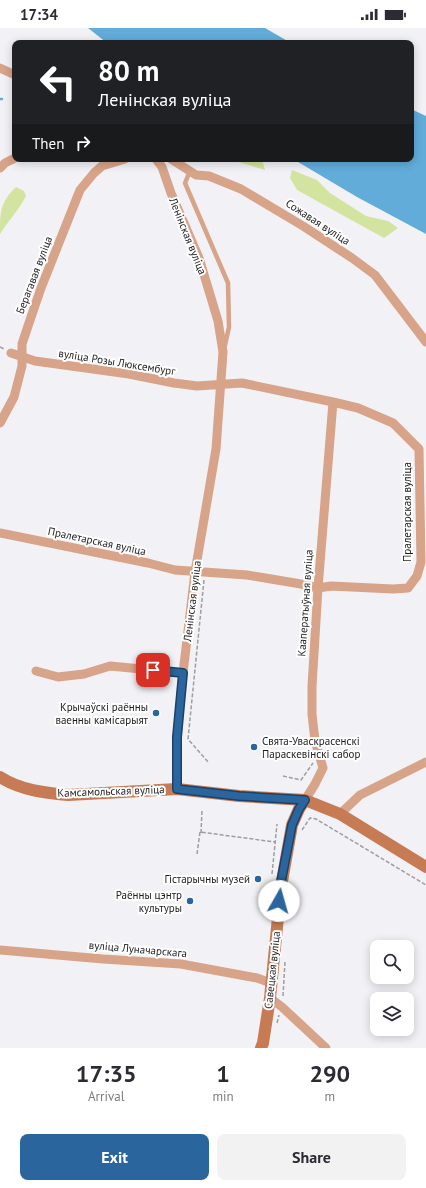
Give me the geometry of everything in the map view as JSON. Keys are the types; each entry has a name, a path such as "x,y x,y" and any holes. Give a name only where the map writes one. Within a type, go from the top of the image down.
{"main road":[{"name":"Камсамольская вуліца","path":"0,777 8,782 30,790 50,794 68,795 177,789"},
{"path":"177,789 239,796 305,800 340,814 426,868"},
{"name":"Савецкая вуліца","path":"261,1048 270,998 280,887 292,825 305,800"}],"street":[{"path":"0,68 12,74"},
{"path":"0,168 12,160"},
{"name":"Берагавая вуліца","path":"0,423 14,397 22,366 22,344 41,288 80,190 102,166 115,162"},
{"name":"Ленінская вуліца","path":"158,162 162,167 199,258 218,321 223,352 222,385 216,449 195,572 183,673 177,737 177,789"},
{"name":"Сожавая вуліца","path":"175,162 196,175 209,176 241,189 352,258 374,275 426,342"},
{"name":"вуліца Розы Люксембург","path":"11,352 35,361 129,374 182,384 197,386 222,385"},
{"name":"Пралетарская вуліца","path":"0,533 175,570 248,575 318,588 331,586 393,589 408,588 417,576 421,562 419,449 393,423 358,408 242,382 222,385"},
{"name":"Кааператыўная вуліца","path":"305,800 323,768 315,741 312,714 312,686 318,588 333,402"},
{"path":"36,671 58,677 84,674 110,666 183,673"},
{"path":"340,814 360,795 426,762"},
{"name":"вуліца Луначарскага","path":"0,950 181,964 258,978 271,983"},
{"path":"270,998 282,1007 326,1048"}],"lane":[{"path":"190,172 185,183 228,283 229,327 223,352"}],"path":[{"path":"205,572 188,739 209,763"},
{"path":"283,776 301,780 320,754"},
{"path":"197,854 200,832 201,833 202,810"},
{"path":"300,832 310,818 316,819 426,885"},
{"path":"201,833 275,842"},
{"path":"276,1028 282,1007 285,961"}],"green space":[{"path":"239,162 263,162 265,170"},
{"path":"292,170 317,180 330,193 366,216 388,221 398,228 384,238 297,190 290,178"},
{"path":"16,187 24,191 26,196 0,234 2,208 11,192"}],"water":[{"path":"88,28 265,28 286,40 103,40"},
{"path":"414,110 426,116 426,234 357,197 298,162 414,162"}],"place":[{"name":"Крычаўскі раённы ваенны камісарыят","path":"156,713"},
{"name":"Свята-Уваскрасенскі Параскевінскі сабор","path":"254,747"},
{"name":"Гістарычны музей","path":"258,879"},
{"name":"Раённы цэнтр культуры","path":"190,901"}],"route":[{"path":"153,670 183,673 177,737 177,789 239,796 305,800 292,825 280,887 279,901"}]}
